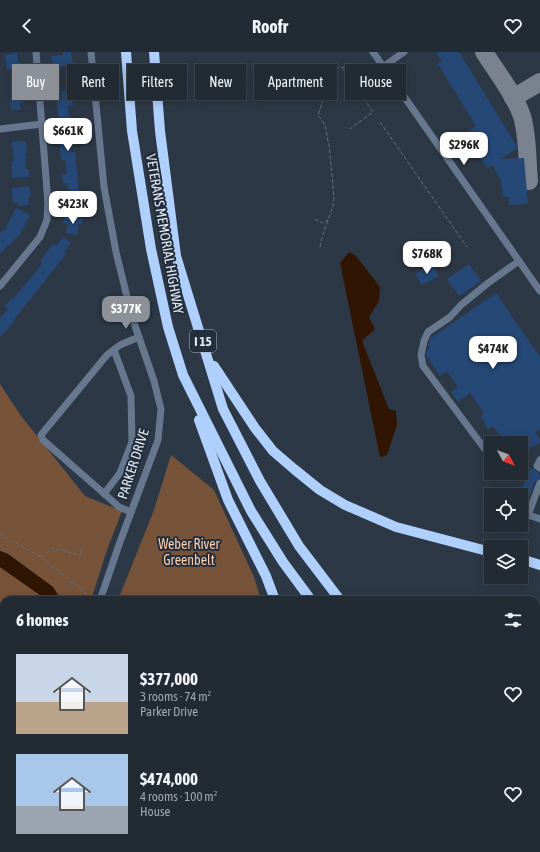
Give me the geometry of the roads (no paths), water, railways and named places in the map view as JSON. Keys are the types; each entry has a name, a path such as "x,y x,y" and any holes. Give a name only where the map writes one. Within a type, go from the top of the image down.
{"highway":[{"name":"VETERANS MEMORIAL HIGHWAY","path":"126,52 132,131 151,249 168,327 183,375 251,512 283,562 308,596"},
{"name":"VETERANS MEMORIAL HIGHWAY","path":"154,52 160,131 176,256 223,409 260,481 299,546 337,596"},
{"path":"207,355 255,428 273,451 320,490 344,505 396,527 484,550"},
{"path":"183,375 228,500 266,576 274,596"},
{"path":"528,562 540,565"}],"street":[{"path":"0,286 40,237 47,220 48,203 36,52"},
{"name":"PARKER DRIVE","path":"91,52 104,187 116,252 132,317 154,381 161,409 158,440 101,596"},
{"path":"373,52 381,64"},
{"path":"387,64 404,52"},
{"path":"406,100 540,291"},
{"path":"0,129 42,124"},
{"path":"484,447 423,366 421,355 424,341 428,332 450,317 488,283 519,261"},
{"path":"131,512 119,506 104,494 43,440 41,435 107,355 120,345 139,337"},
{"path":"104,494 120,473 132,442 131,396 114,350"},
{"path":"540,460 537,466 540,468"},
{"path":"540,484 538,498 528,515 540,519"}],"park label":[{"name":"Weber River Greenbelt","path":"189,552"}]}
